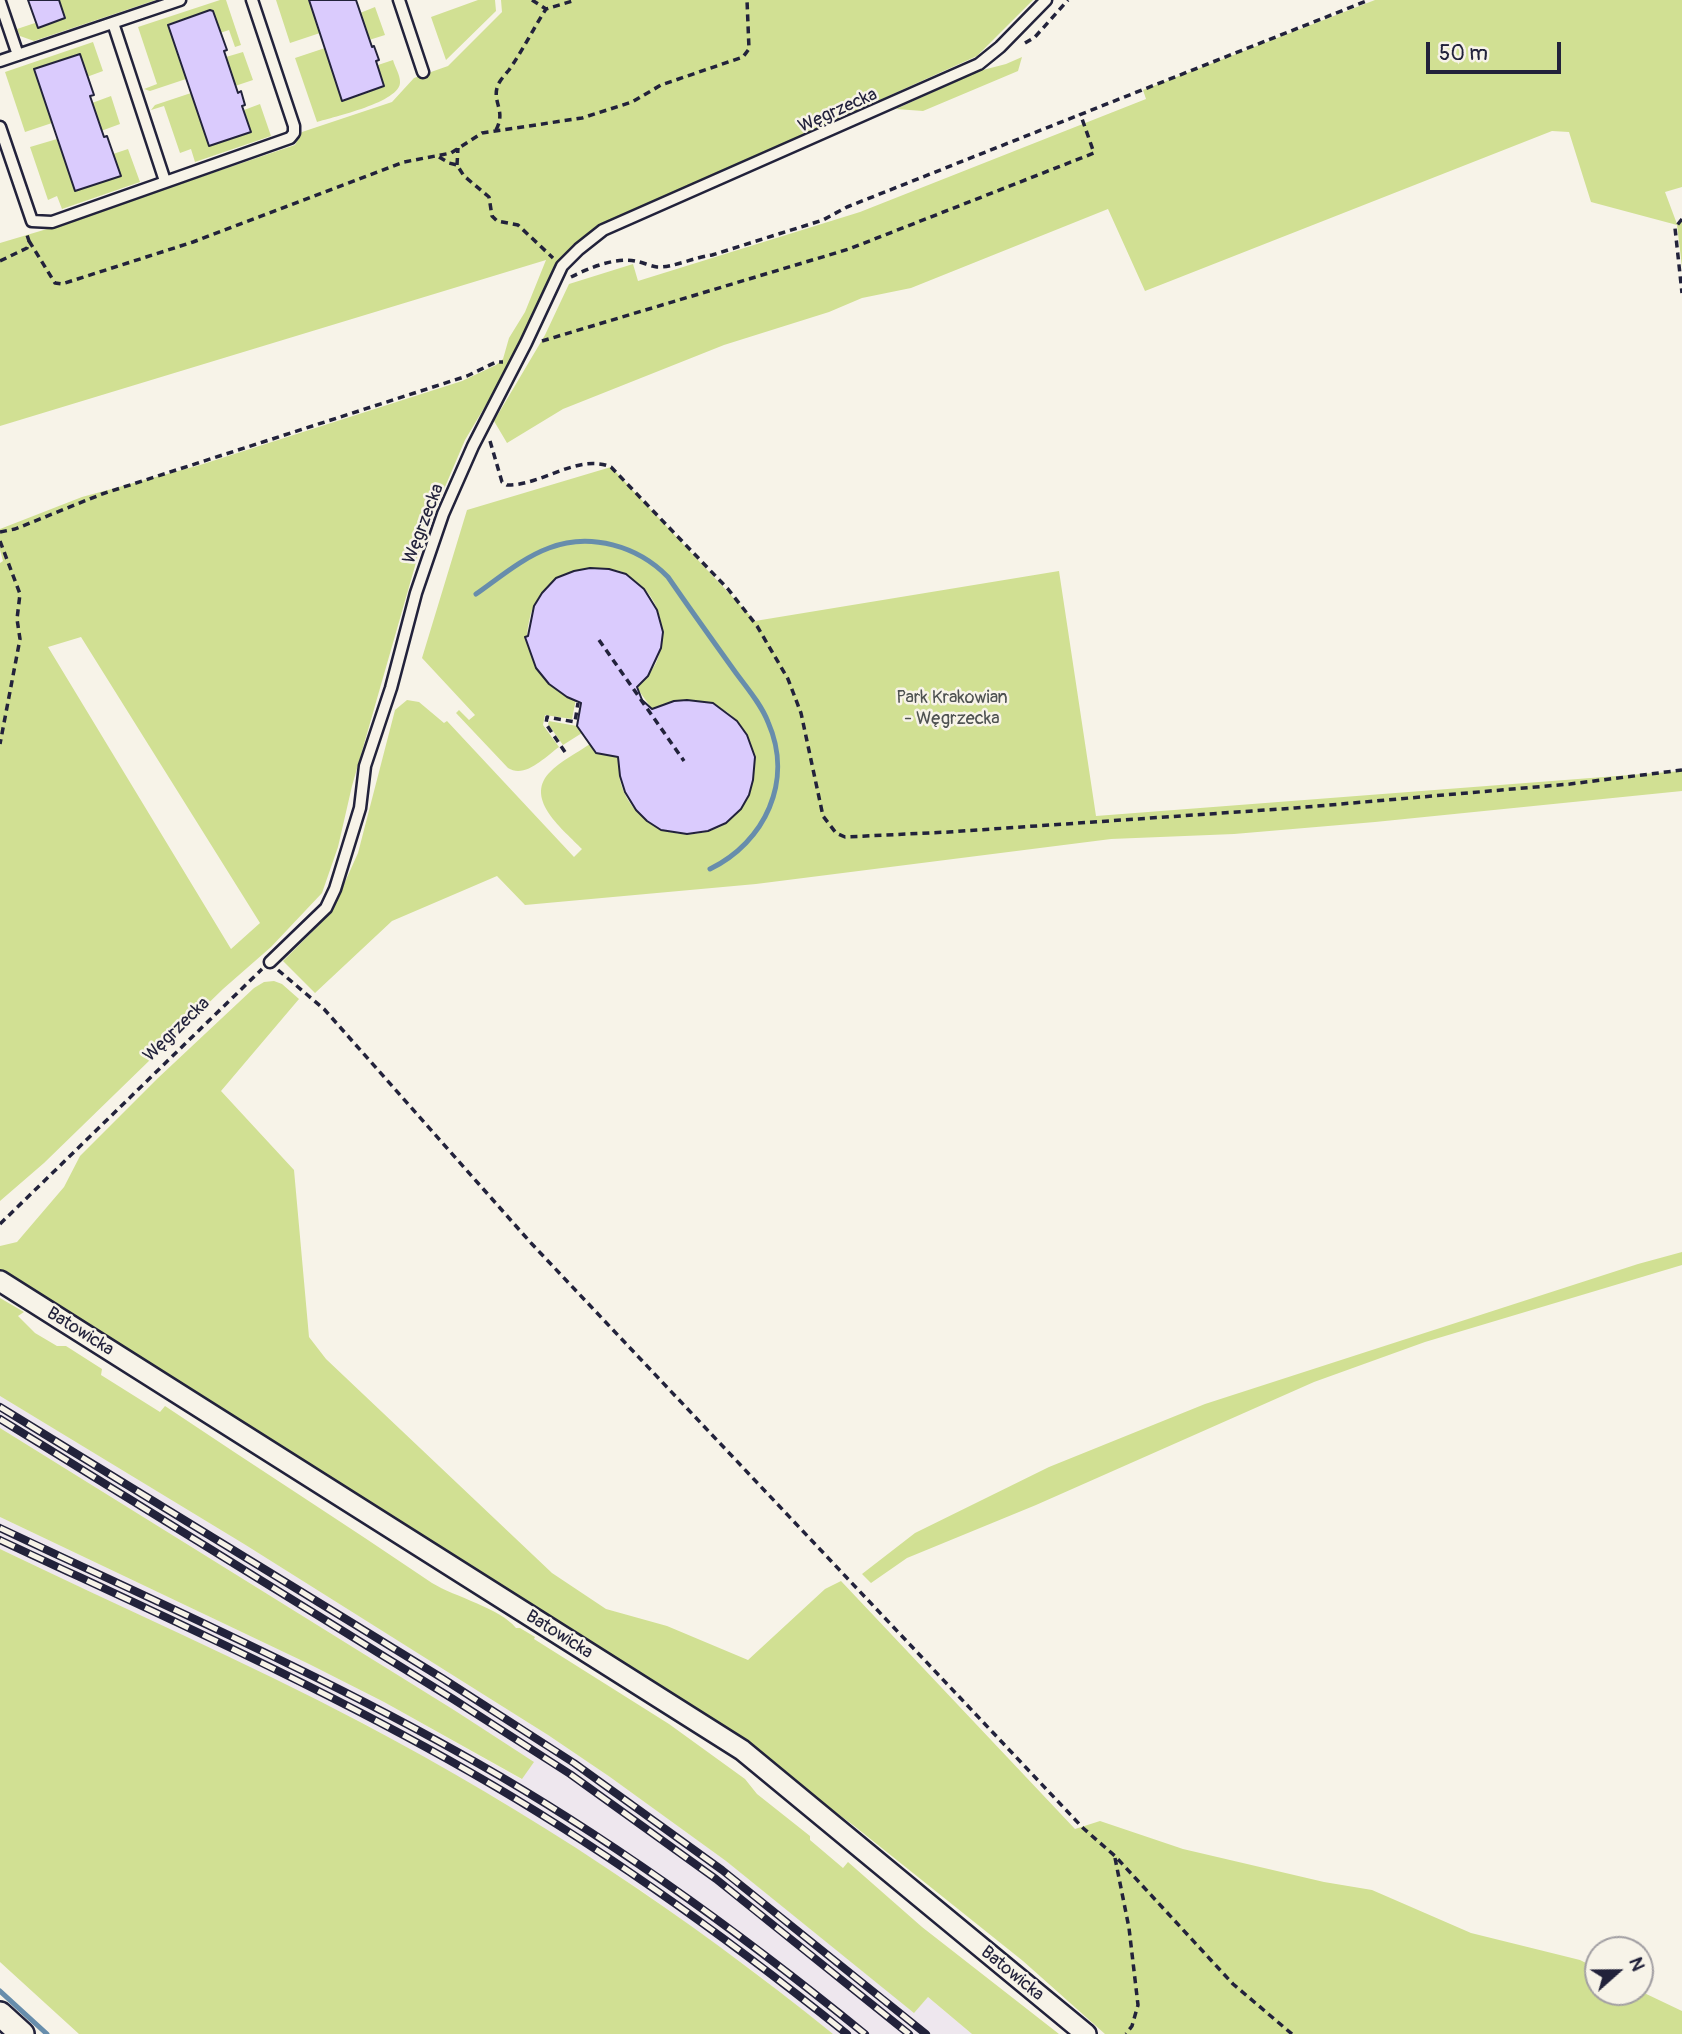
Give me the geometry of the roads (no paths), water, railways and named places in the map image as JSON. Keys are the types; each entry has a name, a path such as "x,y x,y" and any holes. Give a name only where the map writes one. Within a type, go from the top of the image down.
{"street":[{"name":"Batowicka","path":"0,1281 742,1749 1086,2034"},
{"path":"0,2014 22,2034"}],"lane":[{"path":"0,61 180,0"},
{"path":"0,127 32,221 52,222 286,140 294,133 294,126 252,0"},
{"path":"400,0 423,72"},
{"name":"Węgrzecka","path":"270,962 326,908 335,889 360,808 365,766 391,688 415,593 443,514 561,269 579,249 603,230 979,64 1000,47 1046,0"},
{"path":"0,2 18,55"},
{"path":"113,23 165,181"}],"waterway":[{"path":"476,594 529,557 565,543 581,541 628,550 643,557 668,577 758,703 775,744 778,766 776,787 769,808 746,843 710,869"},
{"path":"0,1991 47,2034"}],"railway":[{"path":"0,1407 442,1678 574,1763 722,1870 926,2034"},
{"path":"0,1419 570,1774 716,1879 909,2034"},
{"path":"0,1528 302,1671 479,1764 580,1825 678,1891 865,2034"},
{"path":"0,1540 355,1709 520,1801 664,1896 757,1963 847,2034"}],"park label":[{"name":"Park Krakowian - Węgrzecka","path":"952,708"}]}
